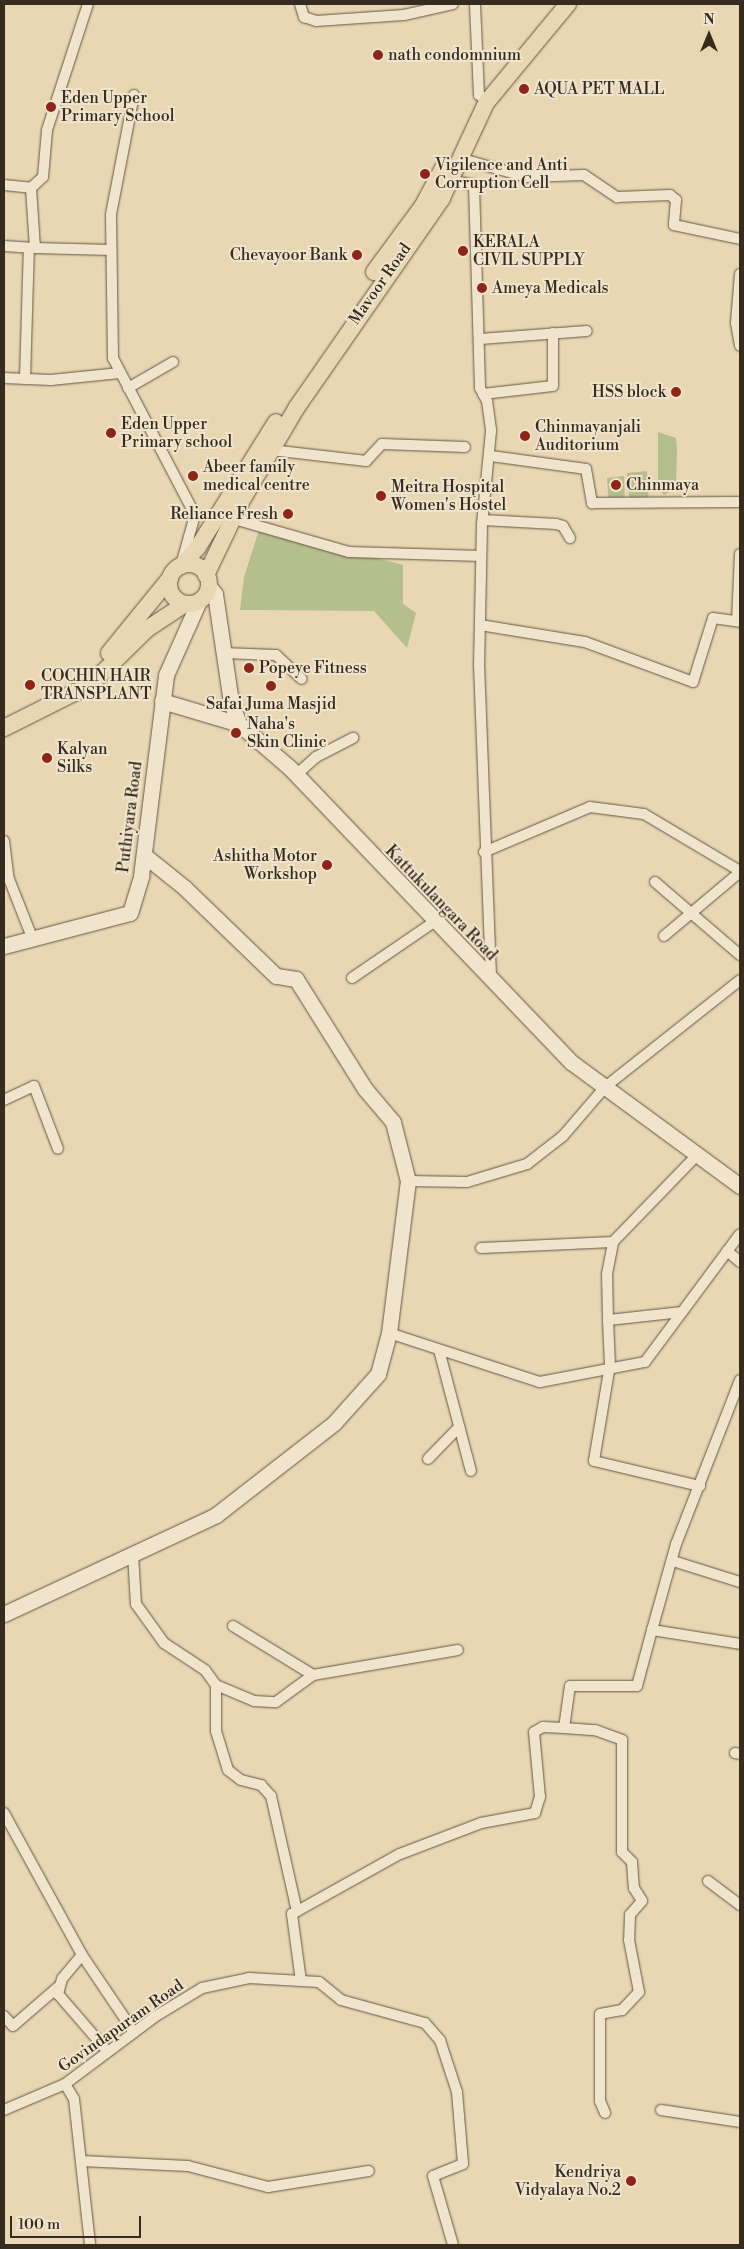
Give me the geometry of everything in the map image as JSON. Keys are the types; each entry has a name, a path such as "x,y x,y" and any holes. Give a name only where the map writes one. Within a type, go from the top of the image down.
{"main road":[{"name":"Mavoor Road","path":"4,718 54,696 94,670 198,547 348,310 422,207 483,98 553,4"},
{"name":"Mavoor Road","path":"4,728 90,685 147,629 192,602 207,580 234,519 271,450 450,180 483,98 568,4"},
{"path":"181,566 195,566 207,580"},
{"path":"170,578 172,596 192,602"}],"street":[{"path":"4,185 31,188 44,177 47,130 88,4"},
{"path":"300,4 304,17 316,21 404,15 453,4"},
{"path":"475,4 483,98"},
{"path":"134,95 113,201 111,250 113,358 195,515 181,566"},
{"path":"459,158 526,177 584,175 617,197 660,192 676,200 674,224 740,239"},
{"path":"450,180 474,185 483,394 491,456 483,520 480,625 484,852 491,981"},
{"path":"26,379 32,248 31,188"},
{"path":"4,246 111,250"},
{"path":"740,274 736,323 740,346"},
{"path":"480,338 586,331"},
{"path":"483,394 553,386 553,333"},
{"path":"128,388 173,362"},
{"path":"4,378 26,379 120,373"},
{"path":"271,450 366,462 382,444 465,447"},
{"path":"491,456 586,469 592,502 740,502"},
{"path":"234,519 350,552 481,556"},
{"path":"483,520 556,524 563,526 570,538"},
{"path":"480,625 585,642 693,682 713,618 739,622 740,554"},
{"path":"162,702 238,724 223,653 215,594 207,580"},
{"name":"Puthiyara Road","path":"4,946 33,940 130,912 144,855 166,675 192,602"},
{"path":"223,653 276,655 302,679"},
{"name":"Kattukulangara Road","path":"238,724 296,775 434,922 571,1062 740,1186"},
{"path":"296,775 316,757 353,738"},
{"path":"484,852 590,807 644,814 740,871 695,914 664,936"},
{"path":"4,841 9,879 33,940"},
{"path":"4,1614 216,1515 334,1423 378,1374 390,1333 408,1181 393,1122 365,1089 306,990 296,979 276,976 185,888 144,855"},
{"path":"655,882 695,914 740,955"},
{"path":"352,978 434,922"},
{"path":"408,1181 468,1182 527,1164 563,1136 605,1087 740,980"},
{"path":"4,1100 34,1086 58,1150"},
{"path":"697,1154 613,1242 606,1274 610,1365 594,1461 700,1486"},
{"path":"390,1333 540,1382 610,1365 645,1362 740,1234"},
{"path":"481,1248 613,1242"},
{"path":"727,1251 740,1262"},
{"path":"608,1320 682,1312"},
{"path":"439,1350 471,1471"},
{"path":"564,1728 570,1686 637,1686 673,1561 740,1380"},
{"path":"428,1459 460,1427"},
{"path":"133,1554 136,1604 164,1643 205,1670 216,1685 254,1701 276,1702 312,1675 458,1650"},
{"path":"673,1561 740,1582"},
{"path":"232,1626 312,1675"},
{"path":"652,1630 740,1644"},
{"path":"216,1685 216,1731 228,1770 241,1780 260,1785 270,1796 297,1911"},
{"path":"301,1981 292,1914 400,1854 481,1823 535,1813 540,1797 534,1732 543,1727 595,1730 622,1740 622,1852 632,1862 634,1888 642,1901 630,1914 629,1940 638,1992 622,2010 600,2014 600,2101 605,2113"},
{"path":"4,1813 82,1955 134,2032"},
{"path":"708,1881 740,1905"},
{"path":"4,2016 13,2026 58,1988 82,1955"},
{"name":"Govindapuram Road","path":"4,2110 65,2084 134,2032 202,1988 249,1978 319,1982 341,2000 425,2023 440,2040 457,2092 463,2164 433,2176 453,2245"},
{"path":"58,1988 58,1994 107,2051"},
{"path":"65,2084 74,2099 90,2245"},
{"path":"661,2110 740,2122"},
{"path":"81,2161 188,2166 268,2187 369,2171"}],"green space":[{"path":"658,432 676,438 677,448 676,488 664,495 658,488"},
{"path":"647,471 649,506 630,507 627,473"},
{"name":"Chinmaya","path":"624,476 625,507 609,507 607,478"},
{"path":"260,527 403,565 403,604 416,613 407,648 374,611 240,610 244,577"}],"place":[{"name":"nath condomnium","path":"378,55"},
{"name":"AQUA PET MALL","path":"524,89"},
{"name":"Eden Upper Primary School","path":"51,107"},
{"name":"Vigilence and Anti Corruption Cell","path":"425,174"},
{"name":"KERALA CIVIL SUPPLY","path":"463,251"},
{"name":"Chevayoor Bank","path":"357,255"},
{"name":"Ameya Medicals","path":"482,288"},
{"name":"HSS block","path":"676,392"},
{"name":"Eden Upper Primary school","path":"111,433"},
{"name":"Chinmayanjali Auditorium","path":"525,436"},
{"name":"Abeer family medical centre","path":"193,476"},
{"name":"Chinmaya","path":"616,485"},
{"name":"Meitra Hospital Women's Hostel","path":"381,496"},
{"name":"Reliance Fresh","path":"288,514"},
{"name":"Popeye Fitness","path":"249,668"},
{"name":"COCHIN HAIR TRANSPLANT","path":"30,685"},
{"name":"Safai Juma Masjid","path":"271,686"},
{"name":"Naha's Skin Clinic","path":"236,733"},
{"name":"Kalyan Silks","path":"47,758"},
{"name":"Ashitha Motor Workshop","path":"327,865"},
{"name":"Kendriya Vidyalaya No.2","path":"631,2181"}]}
